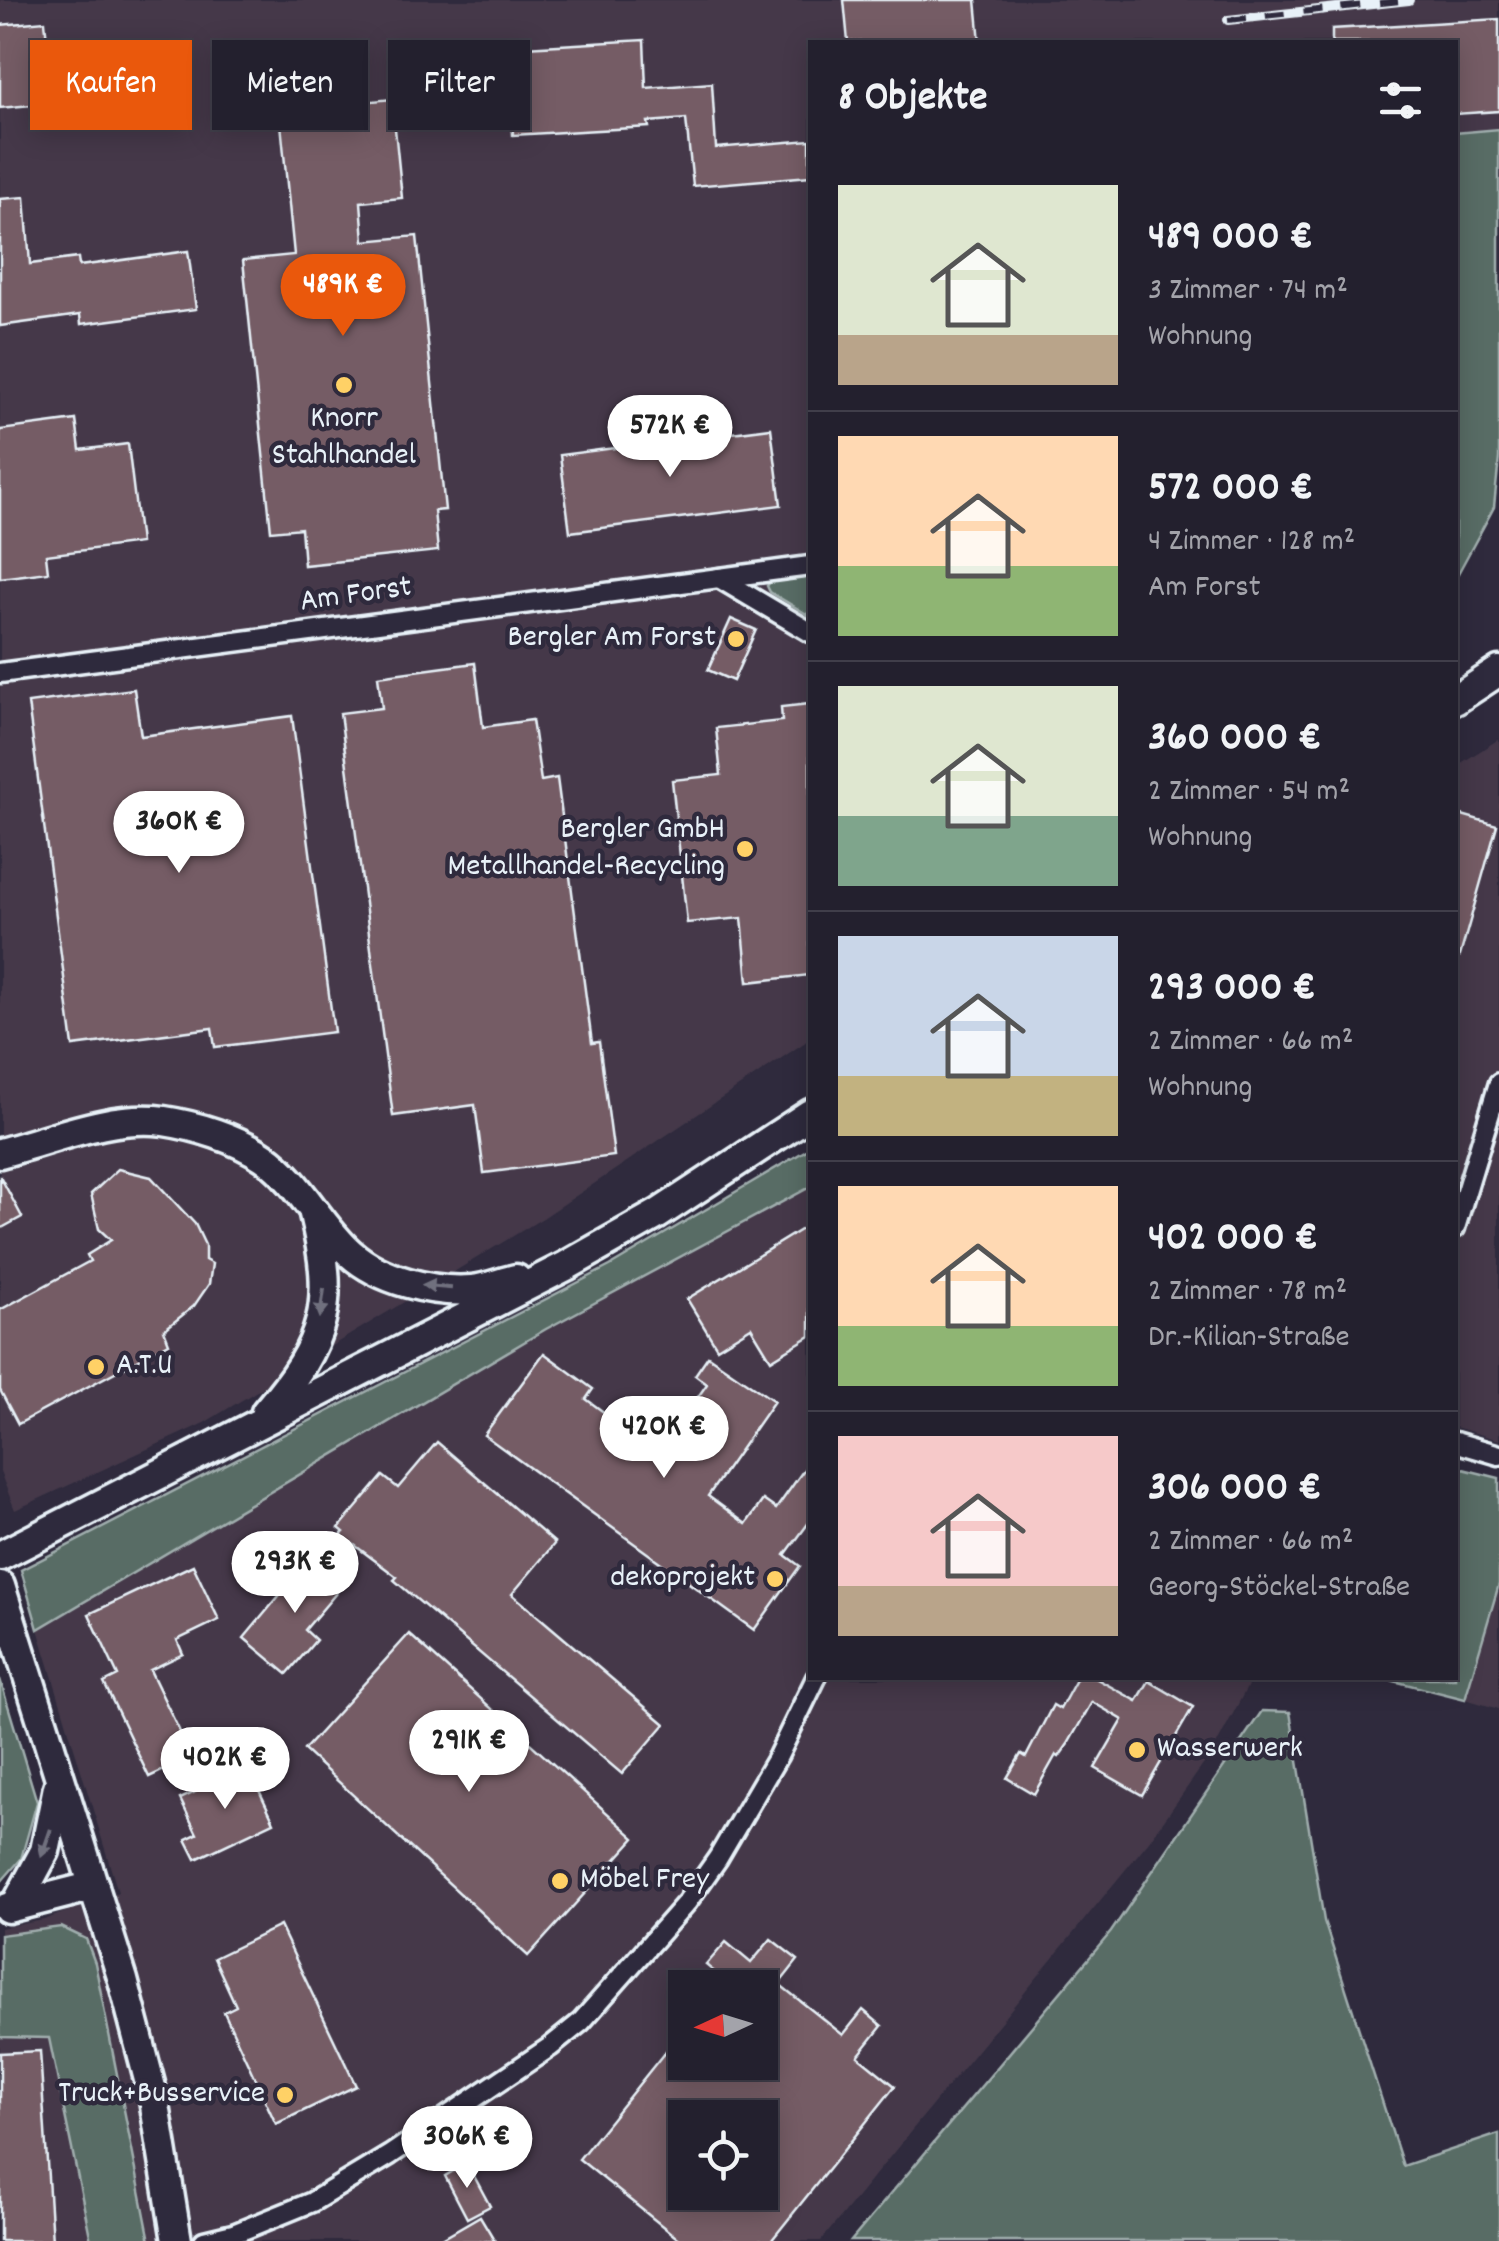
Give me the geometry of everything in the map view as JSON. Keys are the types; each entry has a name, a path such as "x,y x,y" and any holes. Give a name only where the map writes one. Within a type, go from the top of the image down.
{"main road":[{"path":"1458,698 1499,671"},
{"path":"0,1556 566,1266 658,1214 808,1115"},
{"path":"0,1154 118,1122 160,1120 235,1142 266,1158 352,1254 387,1275 426,1288 473,1290 566,1266"},
{"path":"254,1425 300,1372 314,1343 324,1302 326,1262 312,1207"},
{"path":"0,1586 123,1980 154,2099 177,2241"},
{"path":"8,1908 45,1850 57,1805 59,1776"},
{"path":"8,1908 94,1886"}],"street":[{"name":"Am Forst","path":"0,673 808,566"},
{"path":"719,578 808,631"},
{"path":"1458,1218 1499,1084"},
{"path":"1458,1443 1499,1454"},
{"path":"204,2241 233,2234 312,2202 390,2155 581,2022 687,1902 718,1858 778,1756 815,1680"}],"shaded area":[{"path":"0,0 1499,0 1499,129 1458,133 1458,40 808,40 808,1040 543,1218 204,1423 15,1510 0,1472"},
{"path":"1499,739 1499,1440 1458,1428 1458,765"},
{"path":"808,1188 808,1680 1251,1680 1213,1751 1149,1841 821,2241 0,2241 0,1928 44,1920 118,1892 38,1629 546,1329"},
{"path":"1499,1584 1499,1709 1465,1699"}],"green space":[{"path":"1499,129 1499,458 1494,507 1458,573 1458,133"},
{"path":"808,577 808,615 770,592 767,586 771,581"},
{"path":"808,1149 808,1188 546,1329 38,1629 21,1570 610,1266"},
{"path":"1458,1468 1499,1478 1499,1584 1465,1699 1390,1680 1458,1680"},
{"path":"0,1679 37,1802 21,1859 0,1883"},
{"path":"1262,1711 1290,1712 1324,1921 1403,2166 1499,2134 1499,2241 851,2241 1111,1932"},
{"path":"61,1927 86,1939 95,1963 150,2241 91,2241 49,2038 0,2037 0,1935"}],"building":[{"path":"844,0 976,0 980,40 848,40"},
{"path":"1499,19 1499,111 1458,114 1458,40 1332,40 1332,29"},
{"path":"45,21 47,40 30,40 30,105 0,108 0,25"},
{"path":"644,40 646,88 712,83 716,148 808,140 808,176 693,186 686,119 648,122 649,127 513,135 513,130 530,130 530,47"},
{"name":"Knorr Stahlhandel","path":"388,99 388,130 395,130 402,198 361,202 364,241 417,236 445,510 434,511 438,551 304,565 301,528 271,531 243,260 294,255 282,130 368,130 368,101"},
{"path":"25,197 30,264 78,258 79,266 188,251 196,309 81,324 80,315 0,326 0,199"},
{"path":"76,420 80,450 128,444 140,543 46,555 48,572 0,578 0,430"},
{"path":"771,428 781,505 570,532 560,455"},
{"path":"731,619 756,630 733,681 708,670"},
{"path":"475,663 483,727 532,720 541,781 557,778 592,1043 599,1042 614,1156 484,1173 475,1105 393,1116 340,713 382,708 378,676"},
{"path":"134,689 141,736 292,716 334,1032 215,1047 212,1028 73,1046 28,703"},
{"name":"Bergler GmbH Metallhandel-Recycling","path":"808,704 808,975 748,982 742,918 687,923 672,780 721,775 716,728 782,721 781,707"},
{"path":"1458,814 1497,825 1458,956"},
{"path":"118,1169 151,1177 195,1224 205,1245 205,1260 212,1264 209,1284 194,1306 164,1330 169,1343 18,1424 0,1390 0,1310 90,1261 87,1255 111,1240 99,1229 91,1194"},
{"path":"0,1176 22,1217 0,1229"},
{"path":"808,1225 808,1337 771,1360 751,1327 717,1348 687,1299"},
{"path":"544,1353 593,1389 586,1399 659,1453 707,1384 695,1375 708,1356 774,1401 708,1496 746,1524 763,1500 776,1509 808,1464 808,1524 785,1555 800,1566 754,1630 484,1435"},
{"path":"437,1442 555,1543 512,1594 665,1724 622,1774 394,1580 397,1577 341,1535 344,1532 339,1528 383,1476 398,1488"},
{"path":"323,1557 348,1579 305,1630 316,1640 287,1674 244,1638 294,1578 301,1584"},
{"path":"193,1565 219,1620 177,1640 183,1654 150,1670 192,1757 149,1777 104,1683 118,1676 89,1614"},
{"path":"409,1634 635,1838 528,1956 304,1750"},
{"path":"1076,1680 1099,1680 1137,1701 1149,1681 1193,1707 1142,1795 1095,1768 1123,1720 1092,1702 1034,1794 1007,1778 1021,1754 1026,1757 1053,1705 1060,1709"},
{"path":"248,1767 274,1822 196,1859 186,1839 197,1834 180,1799"},
{"path":"280,1926 356,2086 276,2124 224,2012 236,2006 214,1958"},
{"path":"771,1939 798,1960 779,1984 843,2035 863,2010 882,2026 858,2056 895,2086 771,2241 681,2241 579,2159 668,2048 668,2080 778,2080 778,1970 712,1970 706,1965 726,1942 751,1963"},
{"path":"40,2051 52,2241 0,2241 0,2053"},
{"path":"467,2163 490,2206 467,2218 445,2176"},
{"path":"480,2216 495,2241 437,2241"}],"railway":[{"path":"1228,20 1409,0"}],"place":[{"name":"Knorr Stahlhandel","path":"344,385"},
{"name":"Bergler Am Forst","path":"736,639"},
{"name":"Bergler GmbH Metallhandel-Recycling","path":"745,849"},
{"name":"A.T.U","path":"96,1367"},
{"name":"dekoprojekt","path":"775,1579"},
{"name":"Wasserwerk","path":"1137,1750"},
{"name":"Möbel Frey","path":"560,1881"},
{"name":"Truck+Busservice","path":"285,2095"}]}
